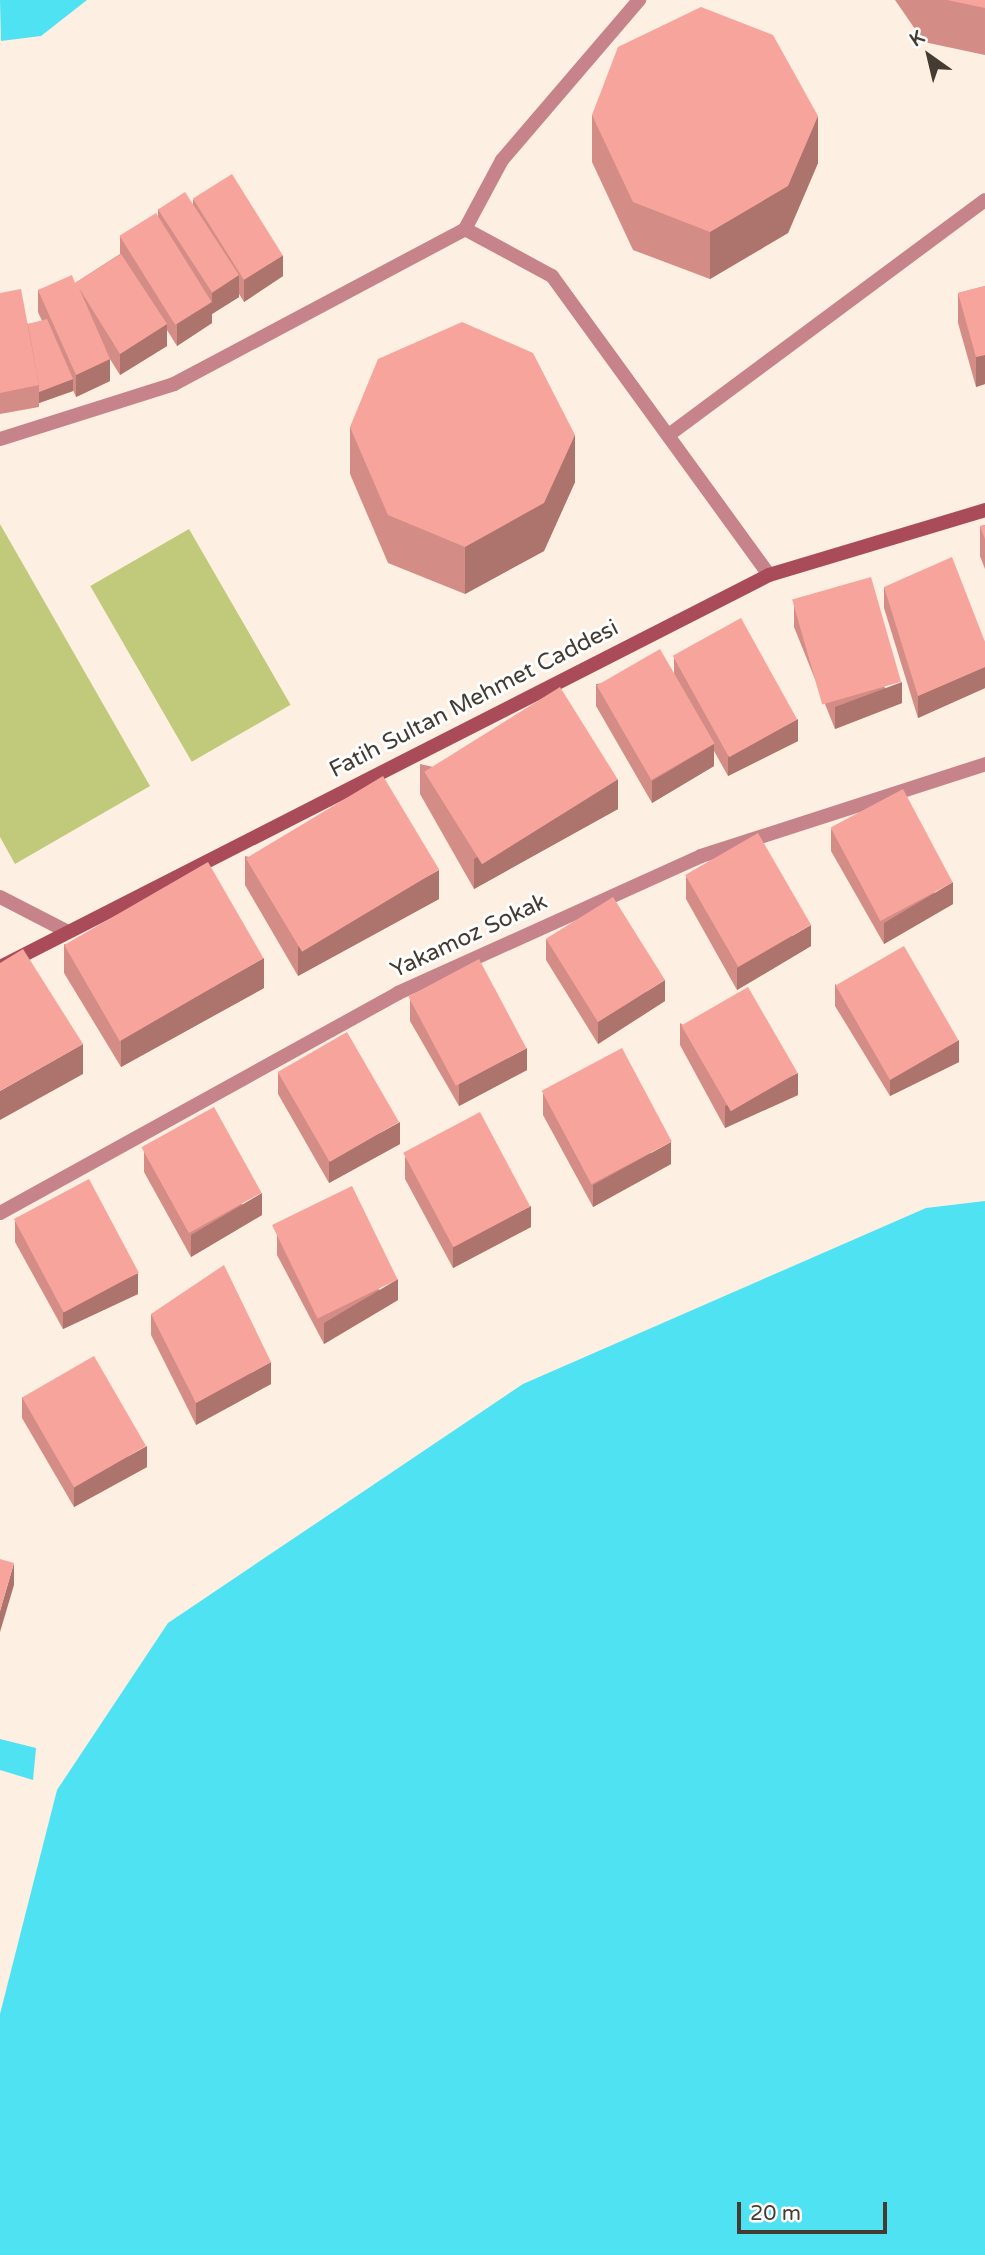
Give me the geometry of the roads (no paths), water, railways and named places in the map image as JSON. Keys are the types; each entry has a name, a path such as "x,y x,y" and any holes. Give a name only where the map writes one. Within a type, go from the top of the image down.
{"street":[{"path":"0,439 174,384 465,229 502,160 639,0"},
{"path":"670,433 985,200"},
{"path":"465,229 552,276 670,433 769,575"},
{"name":"Fatih Sultan Mehmet Caddesi","path":"0,967 769,575 985,510"},
{"name":"Yakamoz Sokak","path":"0,1213 398,993 701,856 985,764"},
{"path":"0,897 68,932"}],"water":[{"path":"0,0 87,0 41,36 1,41"},
{"path":"985,1201 985,2255 0,2255 0,2014 57,1790 168,1623 523,1384 926,1208"},
{"path":"0,1739 36,1748 33,1780 0,1770"}]}
